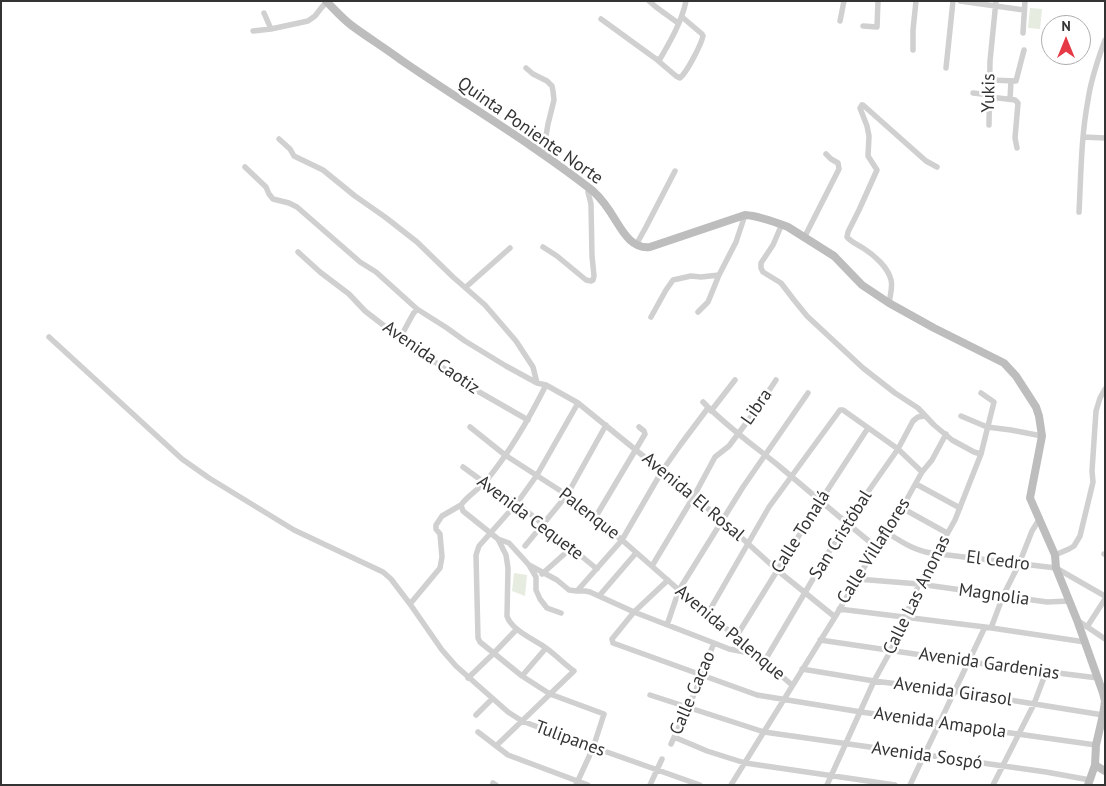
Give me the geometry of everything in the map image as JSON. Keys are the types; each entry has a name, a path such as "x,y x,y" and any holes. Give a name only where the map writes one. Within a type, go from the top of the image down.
{"street":[{"path":"649,1 678,23"},
{"path":"656,59 660,59 667,48 682,17 686,1"},
{"path":"840,21 844,1"},
{"path":"863,26 877,27 878,1"},
{"path":"913,50 916,1"},
{"path":"946,68 953,1"},
{"path":"960,1 996,3 1024,10"},
{"path":"1023,33 1025,1"},
{"path":"252,30 271,29 311,20 327,2"},
{"name":"Quinta Poniente Norte","path":"327,2 350,24 429,79 542,153 589,188 605,205 622,232 636,245"},
{"name":"Yukis","path":"989,125 990,61 996,3"},
{"path":"264,13 271,29"},
{"path":"601,19 680,78 703,39 702,34 682,17"},
{"path":"1079,212 1083,137 1088,99 1102,57 1105,40"},
{"path":"1010,99 1024,50"},
{"path":"526,68 552,86 553,91 554,100 542,153"},
{"path":"990,80 1014,81"},
{"path":"973,93 1015,100 1018,103 1015,138 1017,148"},
{"path":"889,303 892,289 891,280 886,269 864,248 847,237 877,170 868,156 869,136 860,106 863,105 926,161 937,167"},
{"path":"1083,137 1105,138"},
{"path":"279,139 290,149 294,156 323,170 417,242 466,287 485,305 516,341 533,367 537,383"},
{"path":"804,238 839,169 838,163 826,154"},
{"name":"Avenida El Rosal","path":"245,166 266,187 274,199 297,207 360,262 376,272 417,309 465,342 506,366 578,403 694,496 777,570 834,617"},
{"path":"675,172 636,245 650,247 745,215 782,224 834,256 862,285 889,303 1004,363 1016,376 1036,407 1042,436 1030,498 1055,555 1056,568 1084,639 1105,702 1103,721 1096,745 1095,765 1089,782"},
{"path":"543,247 586,280 593,280 589,188"},
{"path":"698,312 708,302 736,242 745,215"},
{"path":"782,224 761,263 763,272 781,283 807,316 863,368 918,408 952,440 981,454"},
{"path":"466,287 510,248"},
{"name":"Avenida Caotiz","path":"298,252 349,294 365,311 400,338 474,390 528,420"},
{"path":"650,317 673,280 691,276 711,277 719,275"},
{"path":"400,338 417,309"},
{"name":"Tulipanes","path":"49,337 182,458 209,478 294,530 383,572 391,579 442,650 456,666 508,712 522,721 593,748 700,785"},
{"path":"577,591 622,540 680,444 735,380"},
{"name":"Libra","path":"694,496 715,457 729,446 776,380"},
{"path":"462,508 463,501 484,482 505,455 528,420 546,385"},
{"path":"1055,555 1074,546 1080,536 1094,482 1092,471 1096,411 1104,388"},
{"path":"668,625 679,590 743,487 808,393"},
{"name":"Calle Las Anonas","path":"826,785 874,681 891,650 919,584 960,508 981,454 993,401 981,393"},
{"path":"702,402 876,547"},
{"path":"576,783 593,748 604,714 550,694 522,676 480,642 478,638 476,555 479,546 517,503 537,475 578,403"},
{"path":"708,613 769,507 840,410 898,449 922,472"},
{"name":"San Cristóbal","path":"764,662 846,523 898,449 913,421 918,417 925,416"},
{"path":"961,416 987,428 1042,436"},
{"path":"525,546 567,495 606,425"},
{"name":"Palenque","path":"470,427 505,455 567,495 668,580"},
{"path":"595,518 646,433 639,427"},
{"name":"Calle Tonalá","path":"736,637 868,428"},
{"name":"Calle Villaflores","path":"732,785 876,547 902,508 922,472 932,460 946,434"},
{"name":"Avenida Cequete","path":"463,467 517,503 597,569"},
{"path":"916,484 960,508"},
{"path":"652,566 694,496"},
{"path":"410,604 440,568 442,557 440,534 436,529 436,525 442,516 462,508"},
{"path":"462,508 498,539 509,544 529,565 536,577 536,590 540,599 548,608 560,613"},
{"path":"902,508 947,533"},
{"path":"910,785 954,691 988,628 1019,564 1032,531 1040,518"},
{"name":"El Cedro","path":"886,532 906,545 930,554 1056,568"},
{"path":"496,746 574,671 509,621 507,616 508,568 506,555 498,539"},
{"path":"536,577 544,573 571,548"},
{"path":"599,596 636,553"},
{"path":"529,565 557,580 570,590 585,591 729,649 755,654"},
{"path":"1056,568 1105,597 1084,639"},
{"name":"Magnolia","path":"857,579 919,584 1047,602 1069,601"},
{"path":"634,612 668,580"},
{"name":"Avenida Palenque","path":"668,580 792,685"},
{"path":"839,609 1084,639"},
{"name":"Avenida Amapola","path":"634,612 612,639 613,643 758,695 861,712 1096,745"},
{"path":"1077,620 1105,639"},
{"path":"468,678 517,629"},
{"name":"Avenida Gardenias","path":"820,640 969,662 1098,678"},
{"name":"Calle Cacao","path":"714,643 700,675 696,690 672,740 745,763"},
{"path":"522,676 546,648"},
{"name":"Avenida Girasol","path":"802,669 1034,704 1103,721"},
{"path":"993,785 1034,704 1046,672"},
{"name":"Avenida Sospó","path":"650,696 764,732 1002,766 1089,782"},
{"path":"476,715 492,699"},
{"path":"478,732 508,755 576,783 588,785"},
{"path":"650,785 662,760"},
{"path":"745,763 894,785"},
{"path":"1095,765 1105,771"}],"shaded area":[{"path":"1030,8 1042,9 1040,29 1028,28"},
{"path":"514,573 527,575 525,596 512,591"}]}
